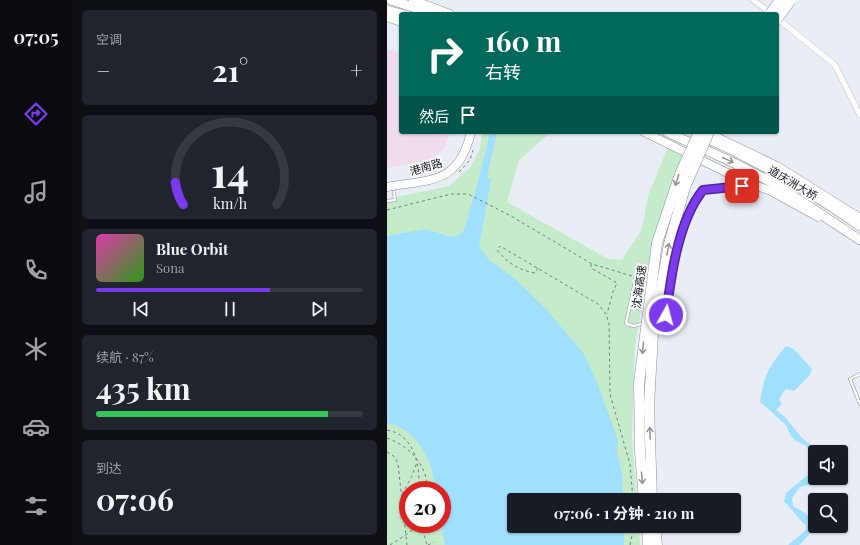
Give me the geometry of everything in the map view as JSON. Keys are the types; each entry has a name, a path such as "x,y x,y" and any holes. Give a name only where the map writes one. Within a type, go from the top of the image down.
{"highway":[{"path":"391,0 428,12"},
{"path":"772,12 780,0"},
{"path":"779,15 791,0"},
{"path":"387,10 399,13"},
{"name":"道庆洲大桥","path":"671,134 775,184 860,240"},
{"name":"道庆洲大桥","path":"698,134 741,153 834,208 860,226"},
{"name":"沈海高速","path":"643,493 640,452 639,383 657,243 680,174 698,134"},
{"name":"沈海高速","path":"652,493 649,406 653,333 669,244 685,187 708,134"},
{"path":"647,533 648,545"},
{"path":"656,533 657,545"}],"main road":[{"path":"413,0 445,12"},
{"path":"387,17 399,21"},
{"name":"港南路","path":"387,182 434,173 452,165 461,149 465,134"},
{"name":"港南路","path":"391,190 445,175 456,168 464,156 470,134"},
{"path":"648,134 747,182 771,191 816,215 860,244"},
{"path":"710,134 777,166 860,218"}],"street":[{"path":"753,0 768,12"},
{"path":"779,20 835,65 860,115"}],"lane":[{"path":"636,277 626,323 630,326 635,326 666,315 669,286 685,223 693,202 703,190 716,187 737,188 747,182"},
{"path":"387,201 395,200 391,190"},
{"path":"860,374 850,379 860,404"}],"path":[{"path":"387,210 451,194 463,193 471,195 592,264 607,270 636,277"},
{"path":"538,268 535,273 523,271 507,261 497,250 499,246 538,268 598,304 607,315 609,324 610,394 630,464 632,493"},
{"path":"592,264 591,268 617,283 607,315"},
{"path":"387,430 405,438 415,454 418,481"},
{"path":"387,438 405,447 419,461 426,481"},
{"path":"387,452 395,457 399,464 401,481"},
{"path":"409,481 417,462"},
{"path":"406,533 407,545"},
{"path":"390,545 410,533"},
{"path":"424,533 427,545 434,542"},
{"path":"630,545 633,533"}],"shaded area":[{"path":"387,49 399,52 399,134 449,134 445,147 434,157 426,161 387,168"}],"green space":[{"path":"482,134 549,134 519,160 507,202 608,259 622,260 642,229 648,196 668,147 683,157 650,256 635,345 632,438 636,493 609,493 387,239 387,199 449,186 470,168 480,149"},
{"path":"387,420 407,423 436,462 439,481 399,481 399,533 445,533 450,545 387,545"},
{"path":"618,533 639,533 640,545 619,545"}],"water":[{"path":"490,134 497,134 487,177 491,180 479,246 489,260 514,278 547,310 584,354 598,385 618,440 617,451 622,474 623,493 507,493 507,533 624,533 624,545 445,545 443,533 451,533 451,481 434,481 430,463 416,440 403,429 387,423 387,236 426,229 451,237 459,235 464,230 480,175"},
{"path":"786,346 794,349 812,369 809,376 794,391 786,389 779,399 782,404 776,410 784,416 802,438 811,445 808,445 808,448 805,445 796,441 791,436 786,425 760,402 763,384 768,371"},
{"path":"808,475 808,485 800,487 792,498 793,506 808,516 808,533 810,533 799,545 788,545 806,530 806,525 784,502 786,493"}],"route":[{"path":"666,315 669,286 676,256 685,223 693,202 703,190 716,187 729,189 742,186"}]}
